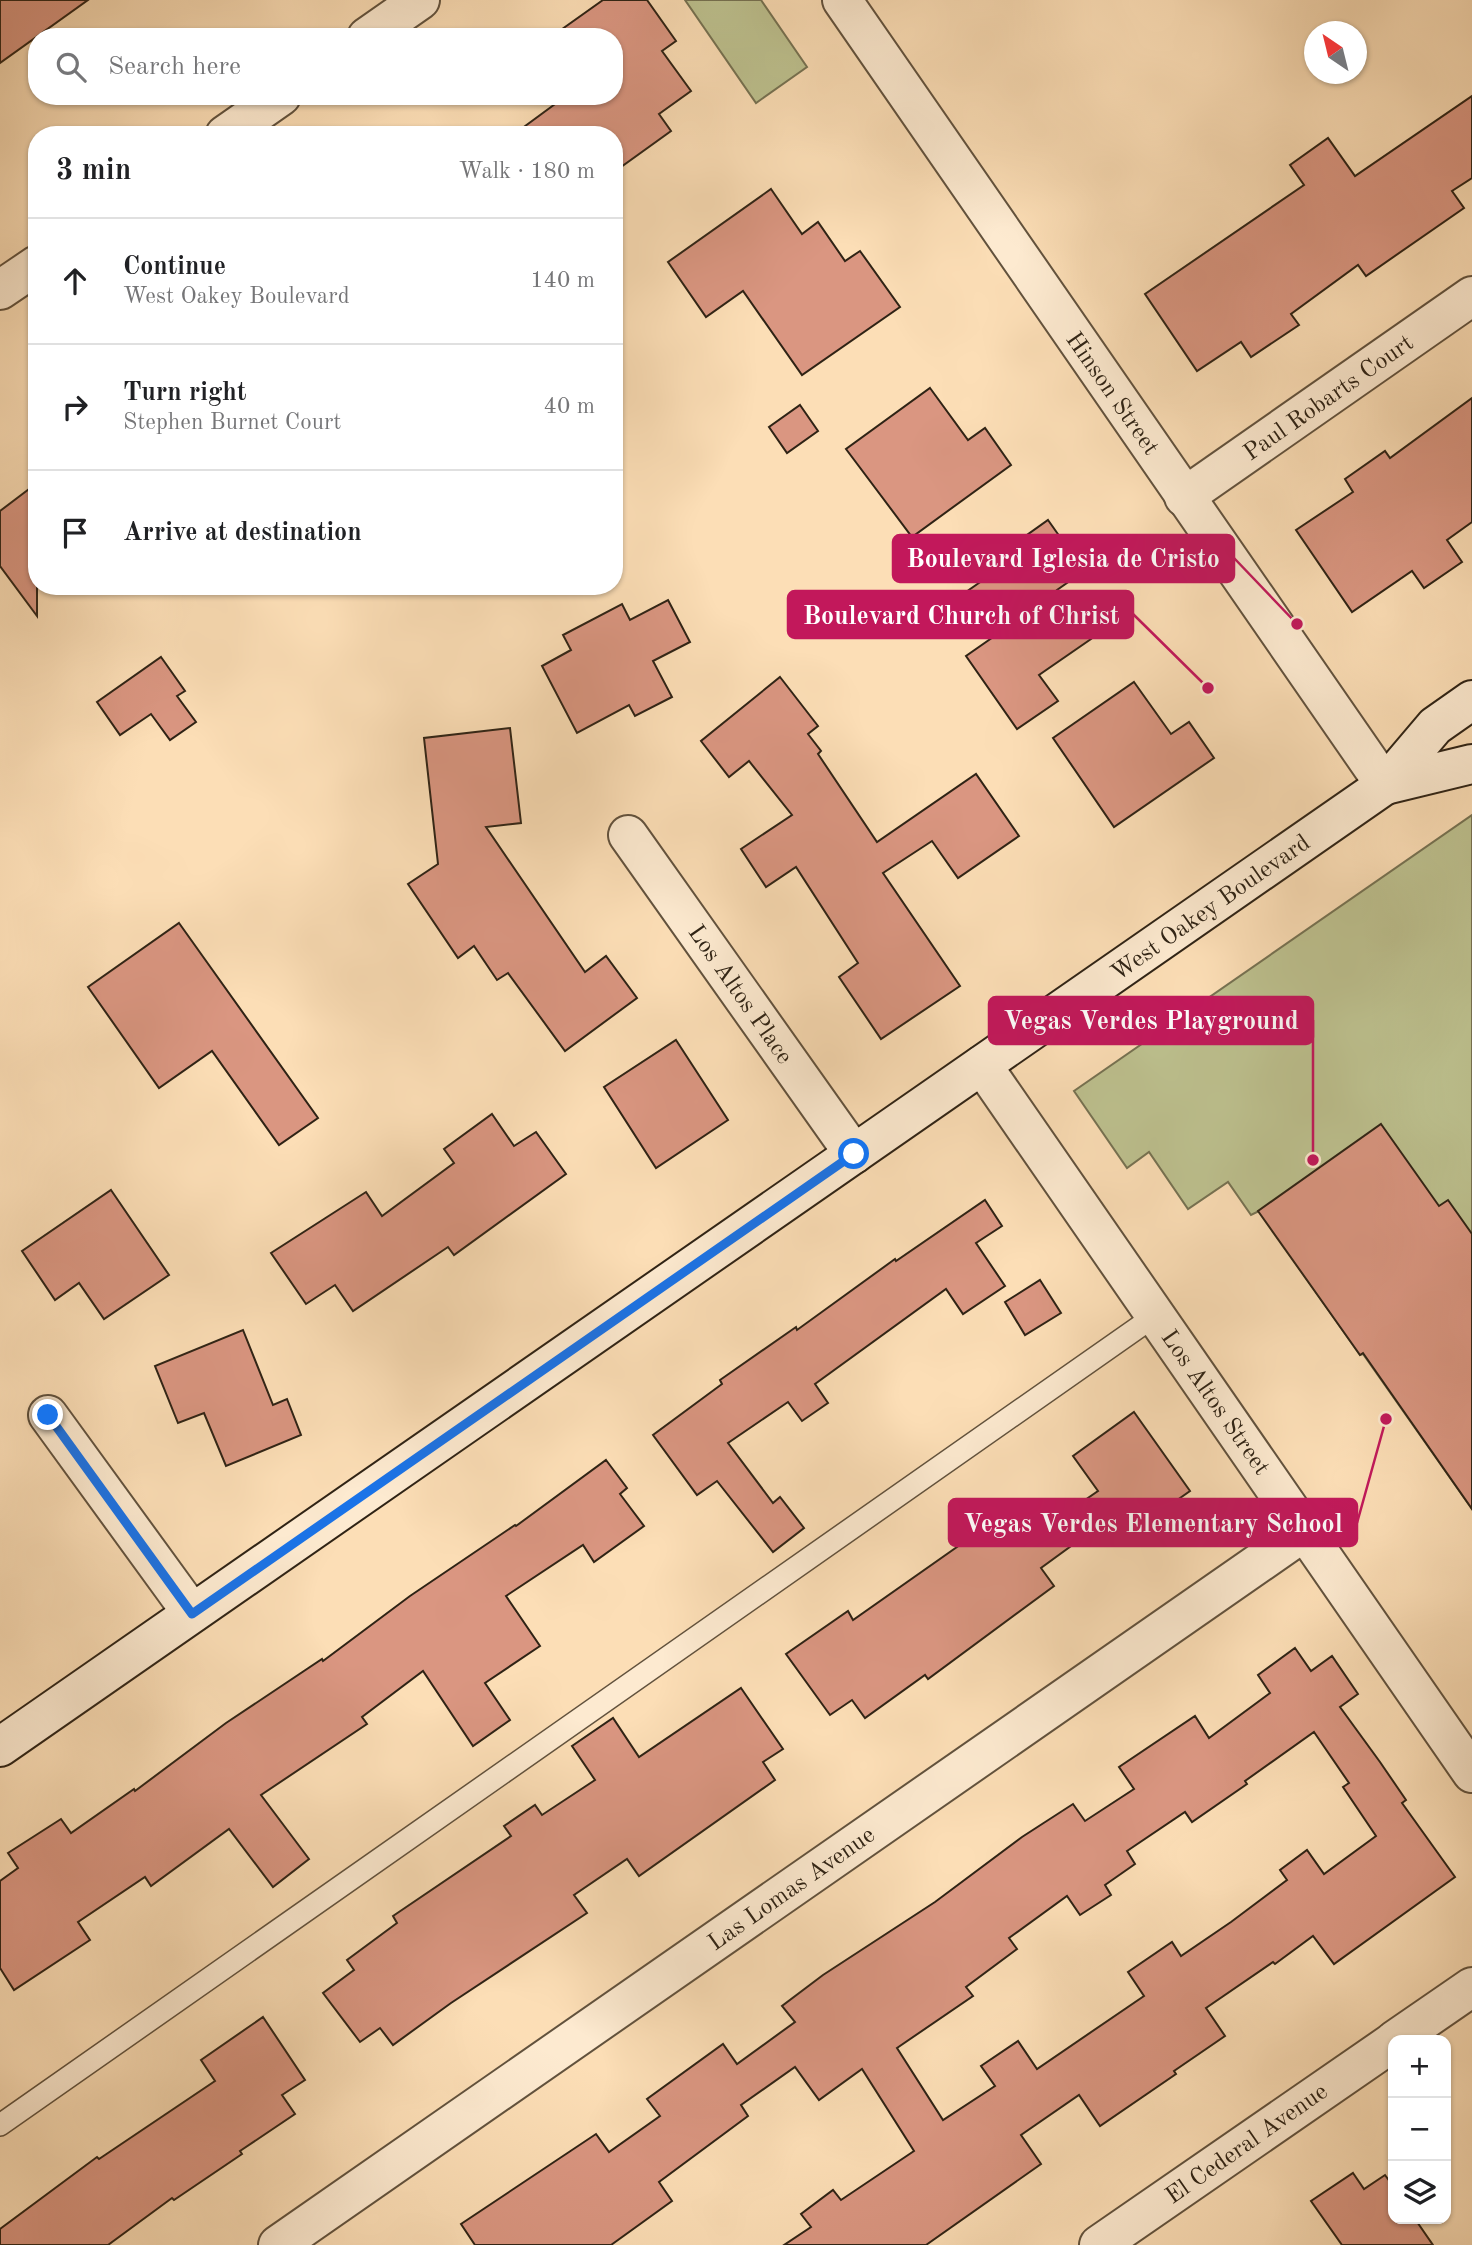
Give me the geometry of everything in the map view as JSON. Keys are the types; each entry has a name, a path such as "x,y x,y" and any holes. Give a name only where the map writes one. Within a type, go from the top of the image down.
{"street":[{"path":"380,28 420,0"},
{"name":"Hinson Street","path":"842,0 1385,785"},
{"path":"238,126 268,105"},
{"path":"0,290 28,271"},
{"name":"Paul Robarts Court","path":"1184,497 1472,296"},
{"name":"West Oakey Boulevard","path":"0,1747 1385,785 1435,726 1472,700"},
{"name":"West Oakey Boulevard","path":"1385,785 1472,764"},
{"name":"Los Altos Place","path":"628,835 854,1154"},
{"name":"Los Altos Street","path":"982,1065 1472,1773"},
{"path":"48,1415 192,1614"},
{"name":"Las Lomas Avenue","path":"278,2245 1305,1531"},
{"name":"El Cederal Avenue","path":"1403,2035 1472,1987"},
{"name":"El Cederal Avenue","path":"1099,2245 1388,2045"}],"lane":[{"path":"0,2125 1156,1315"}],"green space":[{"path":"685,0 761,0 807,67 756,103"},
{"path":"1472,815 1472,1509 1259,1211 1251,1215 1228,1182 1188,1209 1149,1152 1127,1168 1074,1091"}],"building":[{"path":"0,0 88,0 49,28 28,28 28,43 0,63"},
{"path":"603,0 647,0 676,41 662,51 691,91 659,114 671,131 623,166 623,126 525,126 554,105 623,105 623,28 564,28"},
{"path":"1472,96 1472,178 1452,191 1464,208 1366,276 1358,265 1291,314 1299,325 1251,357 1241,342 1197,371 1145,294 1304,185 1290,165 1328,138 1355,176"},
{"path":"771,189 802,234 818,222 845,261 860,251 900,307 802,375 743,291 706,317 668,262"},
{"path":"930,388 968,440 985,428 1011,465 912,537 846,449"},
{"path":"1472,398 1472,522 1447,540 1462,562 1424,588 1412,571 1352,612 1296,530 1353,492 1345,479 1385,451 1390,458"},
{"path":"800,405 818,431 787,453 769,427"},
{"path":"28,490 28,595 37,595 37,616 0,566 0,511"},
{"path":"1048,520 1084,571 1057,590 1091,639 1039,675 1058,701 1017,729 966,656 996,635 966,592 1016,557 1010,547"},
{"path":"668,600 690,642 653,661 672,697 635,716 629,705 577,733 542,666 571,650 563,635 622,604 630,620"},
{"path":"161,657 185,691 177,696 196,722 170,740 151,714 120,735 97,702"},
{"path":"780,677 818,726 808,734 821,751 818,754 877,842 976,774 1019,836 958,878 932,841 883,873 960,986 881,1039 839,977 858,963 796,867 766,887 741,849 792,815 749,761 729,777 701,741"},
{"path":"1134,682 1171,734 1189,722 1214,758 1114,827 1053,738"},
{"path":"510,728 521,823 486,827 585,972 606,956 637,998 565,1051 508,973 497,980 474,946 458,958 408,884 438,864 424,738"},
{"path":"179,923 318,1118 279,1145 212,1051 159,1088 88,987"},
{"path":"676,1040 728,1120 656,1168 604,1087"},
{"path":"492,1114 514,1146 536,1132 566,1174 454,1255 448,1247 353,1311 335,1285 306,1304 271,1253 366,1192 382,1216 454,1163 444,1149"},
{"path":"1381,1124 1439,1206 1448,1200 1472,1234 1472,1509 1363,1353 1360,1355 1258,1211"},
{"path":"111,1190 169,1275 104,1319 79,1283 55,1300 22,1251"},
{"path":"985,1200 1002,1226 976,1243 1005,1286 963,1314 946,1289 815,1384 828,1403 802,1421 788,1402 728,1443 773,1503 780,1497 804,1528 773,1552 717,1481 697,1495 653,1435 722,1384 720,1380"},
{"path":"1040,1280 1061,1313 1025,1335 1005,1302"},
{"path":"243,1330 273,1405 287,1399 301,1435 226,1466 204,1413 178,1423 155,1366"},
{"path":"1134,1412 1190,1491 1150,1519 1138,1501 1117,1516 1115,1514 1041,1568 1054,1586 928,1679 925,1675 865,1718 852,1700 830,1715 786,1654 848,1611 853,1620 964,1542 959,1535 991,1512 999,1524 1029,1502 1047,1526 1098,1491 1073,1456"},
{"path":"606,1460 627,1488 620,1494 644,1526 594,1562 583,1545 506,1596 540,1646 485,1683 510,1720 473,1746 423,1671 362,1717 367,1724 261,1795 309,1859 273,1887 229,1829 151,1886 145,1877 78,1922 90,1940 14,1990 0,1968 0,1881 18,1868 8,1853 61,1819 71,1833 134,1789 135,1791 226,1723 322,1659 323,1661 410,1596 516,1526"},
{"path":"1295,1648 1311,1671 1332,1656 1358,1694 1340,1707 1406,1800 1402,1803 1455,1877 1334,1964 1313,1936 1206,2008 1225,2036 1174,2071 1176,2074 1100,2126 1079,2095 1021,2135 1041,2164 926,2245 784,2245 811,2227 801,2214 833,2190 841,2200 914,2151 862,2069 819,2100 795,2067 741,2105 748,2116 659,2182 672,2201 611,2245 475,2245 461,2224 596,2134 609,2152 660,2116 647,2099 723,2044 737,2064 795,2022 782,2006 823,1975 935,1902 1022,1837 1073,1804 1085,1821 1134,1789 1119,1767 1195,1716 1209,1738 1270,1693 1258,1675","holes":["1314,1732 1349,1783 1343,1787 1376,1836 1324,1874 1307,1850 1280,1870 1287,1880 1231,1922 1181,1956 1172,1942 1128,1972 1144,1996 1037,2069 1018,2041 981,2066 995,2086 943,2120 897,2048 973,1996 966,1987 1017,1949 1009,1938 1067,1896 1080,1915 1111,1895 1105,1885 1135,1864 1127,1851 1185,1812 1192,1822"]},
{"path":"741,1688 783,1749 763,1762 775,1780 639,1876 627,1859 574,1895 587,1913 393,2045 380,2028 360,2042 323,1993 354,1970 347,1960 397,1923 393,1916 511,1836 504,1826 535,1805 542,1815 595,1780 572,1746 613,1718 639,1757"},
{"path":"263,2017 305,2080 282,2095 295,2114 240,2151 242,2154 174,2200 172,2198 108,2245 0,2245 0,2229 97,2157 99,2159 215,2081 201,2060"},
{"path":"1353,2173 1364,2189 1385,2175 1388,2179 1388,2224 1418,2224 1433,2245 1342,2245 1311,2201"}],"place":[{"name":"Boulevard Iglesia de Cristo","path":"1297,624"},
{"name":"Boulevard Church of Christ","path":"1208,688"},
{"name":"Vegas Verdes Playground","path":"1313,1160"},
{"name":"Vegas Verdes Elementary School","path":"1386,1419"}],"route":[{"path":"48,1415 192,1614 854,1154"}]}
